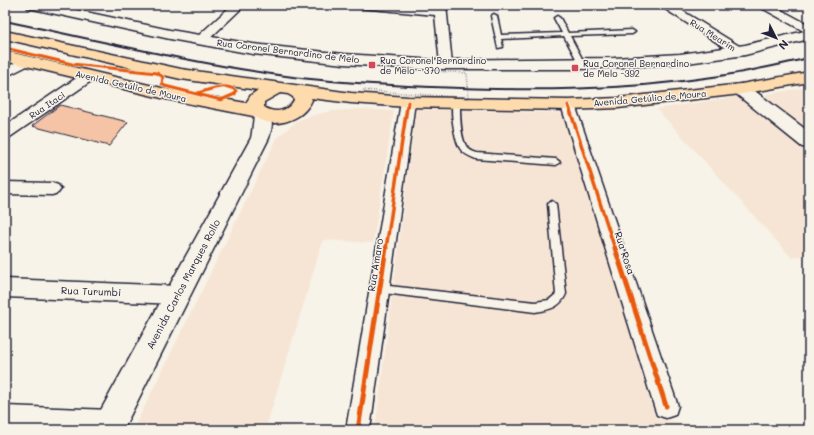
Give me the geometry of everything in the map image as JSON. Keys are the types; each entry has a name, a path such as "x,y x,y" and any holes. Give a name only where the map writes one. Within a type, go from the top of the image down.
{"main road":[{"name":"Rua Coronel Bernardino de Melo","path":"33,5 201,40 253,49 399,63 582,64 652,61 740,52 784,42 809,34"},
{"path":"5,35 181,74 278,88 288,88 298,91 302,96 303,102 298,109 288,114 273,116 260,112 255,105 259,98 267,92 278,88"},
{"name":"Avenida Getúlio de Moura","path":"5,56 189,100 260,112"},
{"name":"Avenida Getúlio de Moura","path":"298,91 367,95 408,102 568,105 618,103 741,89 809,77"},
{"path":"741,89 809,142"},
{"name":"Avenida Getúlio de Moura","path":"288,114 367,95"},
{"name":"Avenida Carlos Marques Rollo","path":"109,426 260,138 263,126 260,112"},
{"name":"Avenida Carlos Marques Rollo","path":"260,138 288,114"}],"street":[{"path":"201,40 239,5"},
{"path":"360,5 440,8 446,64"},
{"name":"Rua Mearim","path":"665,5 740,52"},
{"path":"764,5 809,30"},
{"path":"5,73 26,61"},
{"name":"Rua Itaci","path":"5,133 89,76"},
{"name":"Rua Amaro","path":"358,430 408,102"},
{"name":"Rua Rosa","path":"568,105 666,406"},
{"path":"5,188 52,189"},
{"name":"Rua Turumbi","path":"5,288 177,295"},
{"path":"5,418 109,426"}],"lane":[{"path":"494,16 500,47"},
{"path":"557,18 582,64"},
{"path":"498,37 632,32"},
{"path":"456,104 456,113 462,146 468,152 476,156 556,162"},
{"path":"380,289 535,306 551,305 558,301 561,294 552,204"}],"path":[{"path":"367,95 469,98 467,73 396,69"}],"shaded area":[{"path":"809,87 809,134 766,101 765,97 767,94"},
{"path":"741,96 747,99 809,148 809,255 792,258 657,109"},
{"path":"360,109 394,111 373,243 323,240 267,424 334,430 133,430 277,138 301,119 332,111"},
{"path":"416,109 564,113 656,419 687,423 689,430 375,430"}],"building":[{"path":"60,105 128,122 109,146 32,126"}],"railway":[{"path":"5,21 221,66 293,77 362,84 502,89 573,89 643,85 678,82 725,75 761,69 809,58"}],"cycle path":[{"path":"5,48 72,64 157,73 163,77 162,84 165,86 221,100 235,94 236,91 233,88 223,87 198,93"},
{"path":"358,430 408,102"},
{"path":"568,105 666,406"}],"place":[{"name":"Rua Coronel Bernardino de Melo - 370","path":"372,65"},
{"name":"Rua Coronel Bernardino de Melo -392","path":"575,68"}]}
